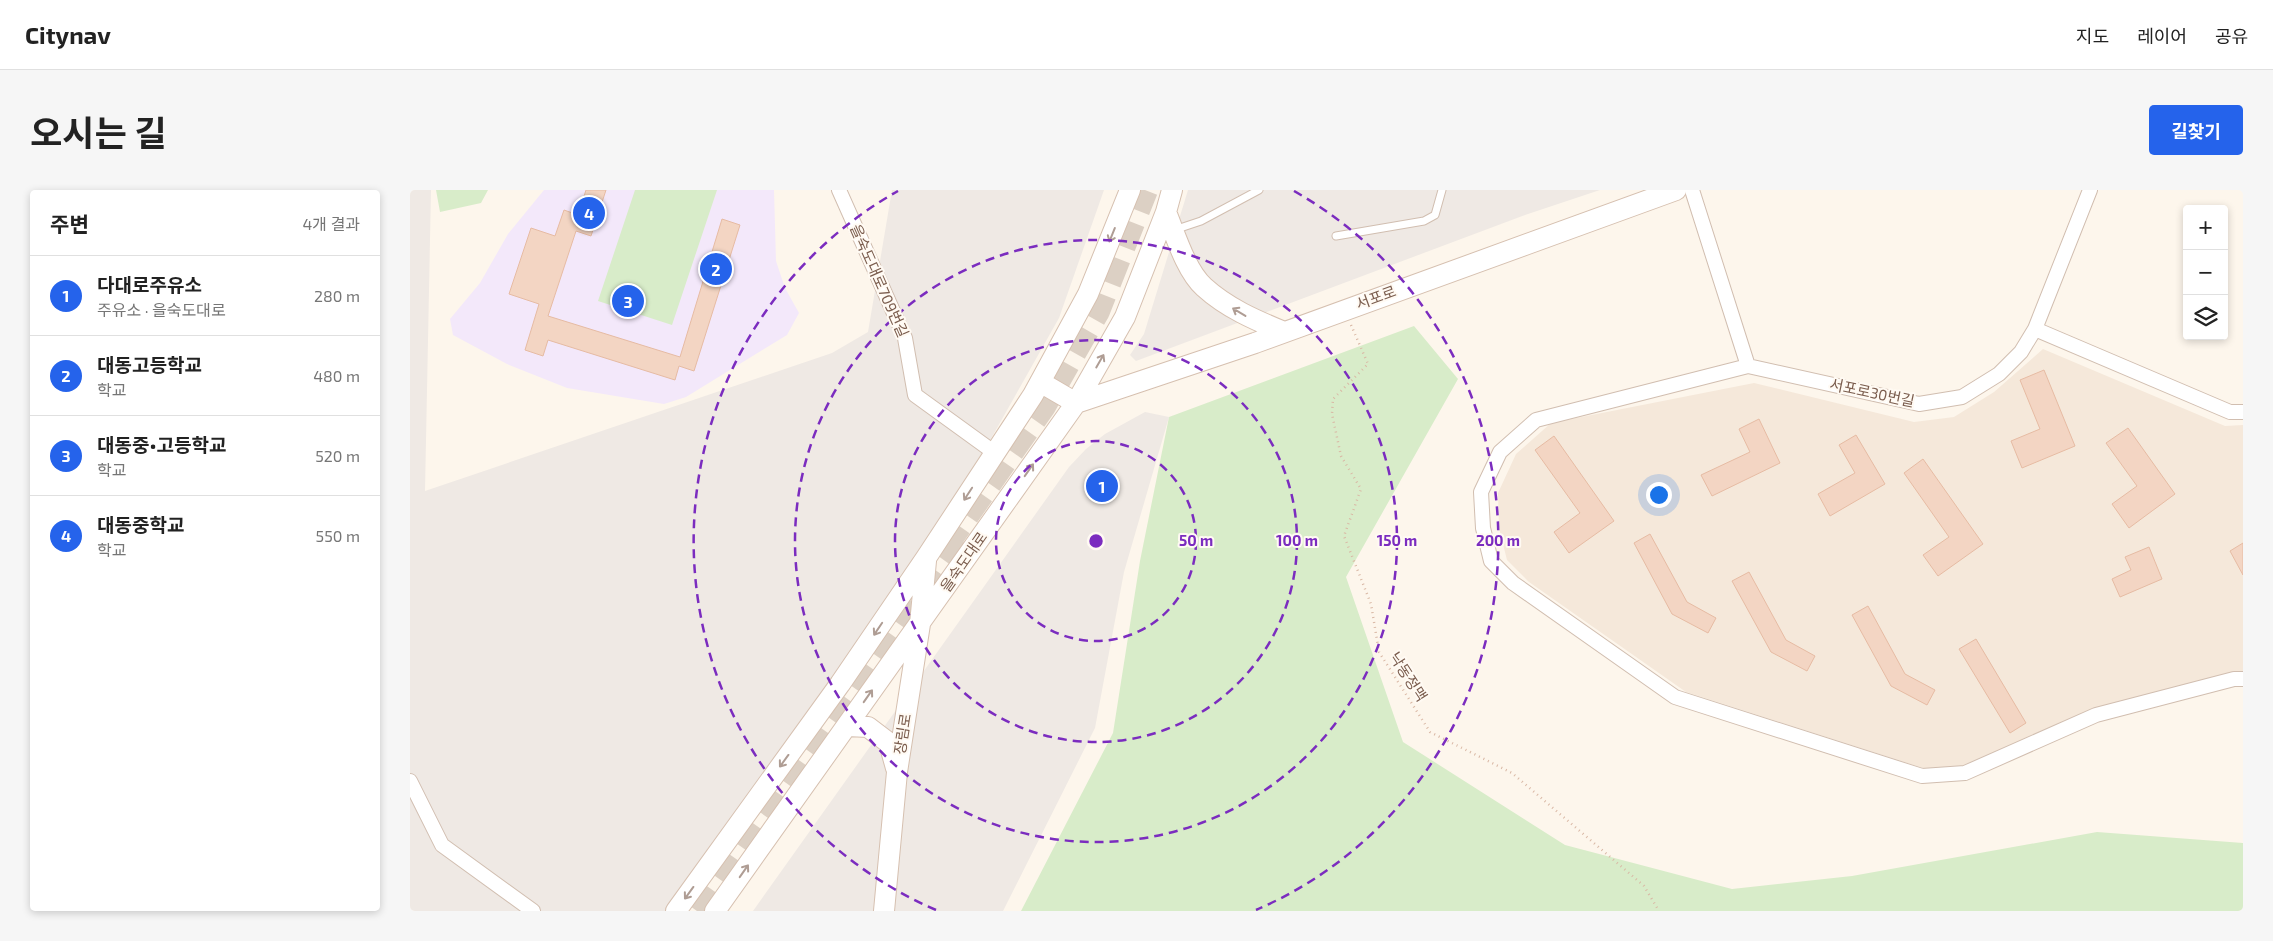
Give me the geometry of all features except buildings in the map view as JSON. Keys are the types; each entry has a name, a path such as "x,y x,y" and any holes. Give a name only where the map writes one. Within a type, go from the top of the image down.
{"main road":[{"path":"676,911 840,684 926,558 1040,382 1088,294 1130,190"},
{"name":"을숙도대로","path":"715,911 1076,403 1125,316 1170,221 1172,190"},
{"name":"서포로","path":"1076,403 1284,332 1676,190"},
{"path":"1170,221 1186,261 1202,286 1240,314 1284,332"},
{"path":"1040,382 1076,403"},
{"name":"장림로","path":"884,911 897,772 920,624 926,558"},
{"path":"847,726 868,727 889,743 897,772"}],"street":[{"name":"을숙도대로709번길","path":"839,190 905,338 916,395 995,453"},
{"path":"1692,190 1748,366 1536,420 1500,452 1481,492 1483,528 1491,561 1513,583 1675,696 1922,776 1965,773 2096,715 2234,679 2243,679"},
{"name":"서포로30번길","path":"1748,366 1919,404 1962,396 1999,374 2021,352 2035,330 2090,190"},
{"path":"2035,330 2230,412 2243,412"},
{"path":"410,781 442,845 533,911"}],"lane":[{"path":"1170,221 1201,220 1259,190"},
{"path":"1336,236 1424,221 1435,215 1442,190"}],"path":[{"name":"낙동정맥","path":"1343,311 1358,338 1368,364 1333,400 1332,414 1341,456 1361,489 1344,536 1371,604 1379,652 1430,732 1512,773 1644,886 1660,911"}],"shaded area":[{"path":"410,190 431,190 425,491 832,353 868,332 892,190 1104,190 1059,318 971,474 865,634 666,911 410,911"},
{"path":"544,190 774,190 776,261 785,288 799,313 787,335 686,397 664,404 567,388 507,364 453,335 450,319 480,283 508,234"},
{"path":"1188,190 1600,190 1525,215 1136,361 1130,355 1144,334"},
{"path":"2043,349 2225,426 2243,425 2243,676 2230,675 1968,767 1926,769 1686,692 1529,582 1507,560 1499,528 1498,493 1516,454 1551,423 1754,383 1914,422 1954,417 1994,392"},
{"path":"1145,412 1169,417 1124,572 1095,728 1003,911 753,911 1069,467 1086,449 1105,434"}],"green space":[{"path":"436,190 488,190 481,203 440,212"},
{"path":"635,190 717,190 672,325 598,301"},
{"path":"1414,326 1458,379 1346,577 1403,742 1565,845 1732,889 1852,876 2097,832 2243,843 2243,911 1021,911 1113,733 1140,561 1169,417"}],"tunnel":[{"path":"944,547 1043,406 1097,311 1145,190"},
{"path":"697,911 965,535"}],"place":[{"name":"대동중학교","path":"589,213"},
{"name":"대동고등학교","path":"716,269"},
{"name":"대동중•고등학교","path":"628,301"},
{"name":"다대로주유소","path":"1102,486"}]}
